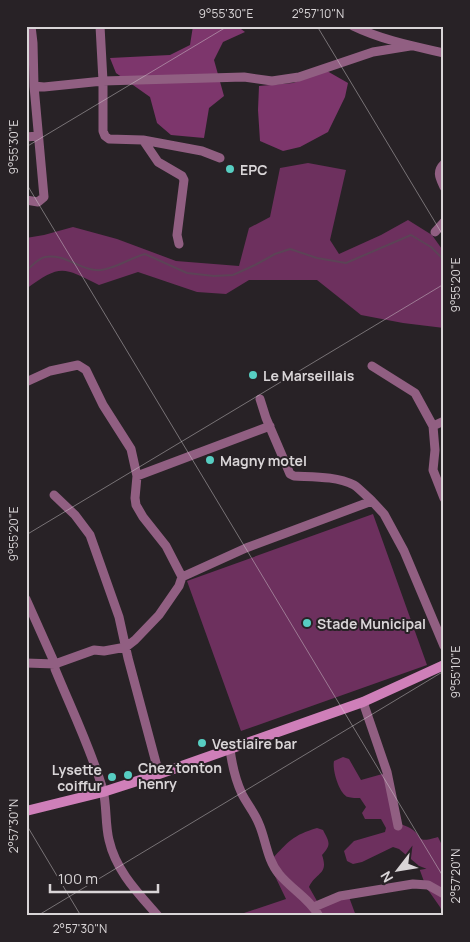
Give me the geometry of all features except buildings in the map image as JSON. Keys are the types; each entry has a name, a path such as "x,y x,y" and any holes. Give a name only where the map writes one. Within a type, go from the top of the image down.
{"street":[{"path":"26,200 38,202 44,197 32,84 33,43 30,26"},
{"path":"100,26 103,131 106,136 109,139 143,140 202,151 220,158"},
{"path":"354,26 410,46 444,53"},
{"path":"32,84 44,87 103,82 244,77 272,81 299,77 373,52 410,46"},
{"path":"26,138 38,136"},
{"path":"143,140 158,162 178,173 184,180 177,235 178,244"},
{"path":"444,164 440,167 438,176 444,187"},
{"path":"435,232 444,222"},
{"path":"26,382 50,371 78,365 82,367 131,449 137,476 136,505 143,518 166,546 182,577 179,586 159,615 126,647 94,650 55,664 26,663"},
{"path":"372,366 415,392 432,426 435,450 433,470 444,498"},
{"path":"260,399 290,474 294,476 333,478 346,482 372,501 384,514 404,551 444,646"},
{"path":"432,426 444,421"},
{"path":"137,476 270,426"},
{"path":"54,495 75,515 90,535 119,617 159,774"},
{"path":"182,577 246,548 372,501"},
{"path":"26,599 55,664 55,669 79,726 103,792 109,839 114,856 128,882 158,916"},
{"path":"26,811 103,792 159,774 363,702 444,665"},
{"path":"363,702 387,772 398,826"},
{"path":"230,749 233,772 259,824 278,873 299,895 314,907 319,916"},
{"path":"314,907 340,896 413,884 428,885 444,894"}],"shaded area":[{"path":"193,26 237,26 245,32 223,42 214,60 224,96 209,108 204,138 171,135 157,123 150,97 116,73 110,58 170,55 190,45"},
{"path":"327,71 348,83 345,97 328,132 300,147 283,151 260,141 259,86 293,83"},
{"path":"308,163 346,170 330,240 339,254 381,235 408,220 432,235 444,252 444,328 361,315 317,280 249,280 226,294 197,292 138,272 99,285 77,275 62,271 47,275 26,289 26,238 73,227 117,239 176,261 239,266 249,228 270,217 280,168"},
{"name":"Stade Municipal","path":"373,514 427,665 241,731 187,581"},
{"path":"343,757 349,759 361,780 386,773 398,823 415,831 423,840 438,837 444,849 444,916 426,887 418,865 399,849 393,847 362,862 353,864 347,861 344,851 354,841 385,832 386,828 381,819 365,819 362,813 366,807 360,798 348,797 342,791 335,775 334,761"},
{"path":"317,828 323,830 328,840 328,845 322,855 324,862 323,870 309,887 317,901 330,903 349,897 356,916 240,916 241,914 286,899 272,870 272,859 282,848 302,833"}],"waterway":[{"path":"26,271 37,261 45,257 52,256 87,268 101,270 145,254 187,273 214,276 233,275 275,254 290,249 317,258 346,263 411,235 431,247 444,260"}],"place":[{"name":"EPC","path":"230,169"},
{"name":"Le Marseillais","path":"253,375"},
{"name":"Magny motel","path":"210,460"},
{"name":"Stade Municipal","path":"307,623"},
{"name":"Vestiaire bar","path":"202,743"},
{"name":"Chez tonton henry","path":"128,775"},
{"name":"Lysette coiffur","path":"112,777"}]}
